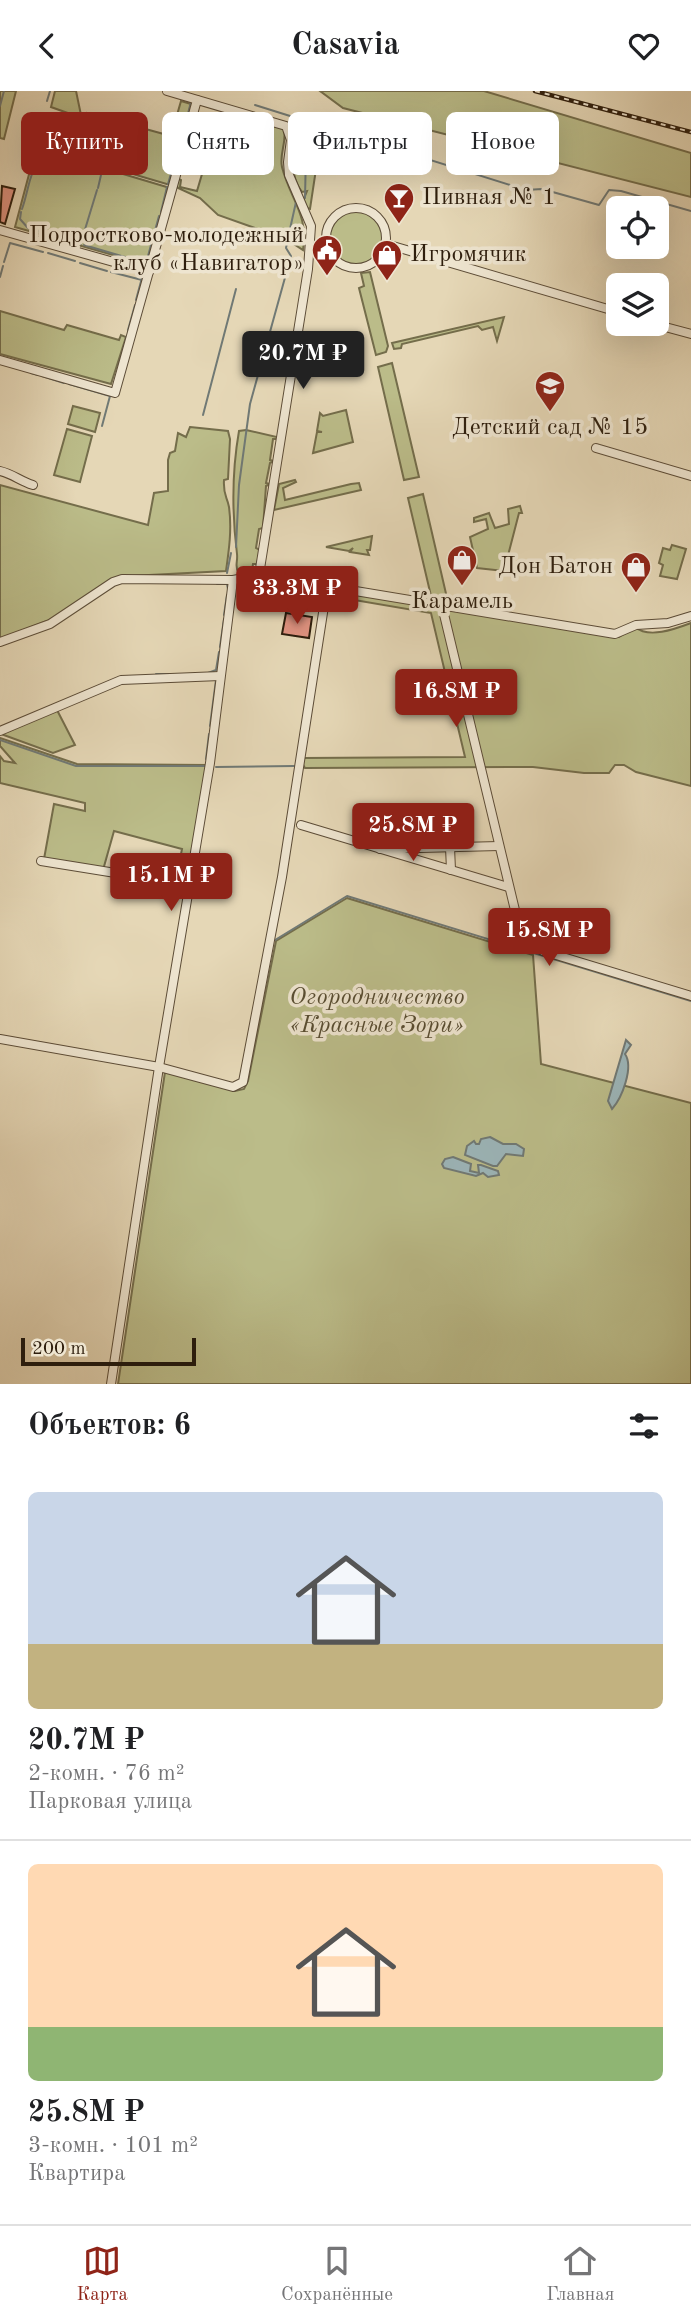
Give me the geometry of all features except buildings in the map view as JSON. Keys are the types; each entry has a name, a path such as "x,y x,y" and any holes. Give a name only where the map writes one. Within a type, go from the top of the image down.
{"street":[{"path":"167,91 286,127 291,140 289,174 311,226 307,278 259,575"},
{"path":"0,360 115,393 197,100"},
{"path":"359,208 371,212 381,220 386,232 386,244 375,262 367,267 352,268 337,262 329,253 326,231 332,219 340,212 359,208"},
{"path":"311,226 326,231"},
{"path":"0,230 149,272"},
{"path":"386,244 606,308"},
{"path":"669,328 691,334"},
{"path":"596,448 691,476"},
{"path":"0,471 13,474 18,481 33,485"},
{"path":"0,642 50,624 113,582 122,579 233,580 259,575 615,634 636,625 667,623 691,616"},
{"path":"111,1384 147,1164 159,1067 210,763 233,580"},
{"path":"0,1039 159,1067 233,1087 243,1082 282,877 327,587"},
{"path":"442,606 520,931 531,945 691,996"},
{"path":"0,730 121,680 220,675"},
{"path":"378,817 380,849"},
{"path":"301,825 508,887"},
{"path":"380,849 499,846"},
{"path":"450,847 451,870"},
{"path":"41,861 190,885"}],"green space":[{"path":"0,91 16,91 4,139 0,138"},
{"path":"55,91 76,91 80,112 65,112 51,107"},
{"path":"320,91 484,91 554,112 446,112 446,134 432,131 432,112 359,112 343,108"},
{"path":"181,101 191,104 189,112 178,112"},
{"path":"559,113 691,153 691,197 559,163"},
{"path":"274,126 284,129 282,167 301,217 303,250 286,239 218,215 200,198 178,188 175,183 177,178 181,180 180,187 197,191 202,175 274,175"},
{"path":"148,130 162,134 162,175 173,175 170,185 136,175 148,175"},
{"path":"29,175 126,175 170,188 148,265 15,227"},
{"path":"315,175 310,209 303,201 307,191 302,192 295,177"},
{"path":"356,211 375,219 383,238 375,257 356,265 337,257 329,238 337,219"},
{"path":"370,272 388,346 386,352 376,355 359,288 364,286 361,273"},
{"path":"0,311 64,330 67,325 119,340 121,335 126,337 111,384 0,354"},
{"path":"504,317 497,341 493,327 482,330 478,326 402,344 401,348 394,349 392,343"},
{"path":"392,363 419,477 404,480 378,367"},
{"path":"73,406 100,413 95,432 68,424"},
{"path":"346,410 353,442 313,453 317,432 322,432 317,431 320,413 323,416"},
{"path":"190,427 228,431 230,439 228,479 224,480 230,531 226,571 130,576 52,619 0,639 0,485 148,525 154,493 168,491 168,460 170,453 175,451 178,433 186,437"},
{"path":"67,429 92,436 80,482 54,475"},
{"path":"246,430 278,439 273,439 270,460 274,461 270,463 266,483 270,484 266,486 263,528 259,529 256,548 260,550 257,564 253,564 252,571 239,574 236,567 234,477 239,431"},
{"path":"295,480 296,482 283,488 285,500 351,484 359,483 361,490 274,510 279,484"},
{"path":"423,494 447,598 435,597 447,600 444,602 427,600 431,596 408,498"},
{"path":"520,506 522,513 519,513 504,571 477,568 470,537 488,529 486,519 474,522 474,518 489,513 495,528 509,524 508,509"},
{"path":"372,536 370,550 367,550 369,555 350,552 353,548 349,551 326,547"},
{"path":"672,545 686,549 677,579 660,576 663,565 659,563 663,548 670,550"},
{"path":"335,590 619,637 635,627 641,631 655,633 691,623 691,786 636,772 624,765 615,765 609,773 533,767 305,768 302,763 304,758 465,757 431,613 331,596"},
{"path":"57,710 75,745 53,753 1,734"},
{"path":"0,738 77,764 207,765 191,860 180,859 182,849 114,831 103,870 44,859 54,804 85,811 85,803 0,783 0,756 4,761 15,763 0,746"},
{"name":"Огородничество «Красные Зори»","path":"347,898 533,955 541,1064 691,1103 691,1384 118,1384 165,1072 171,1071 235,1091 244,1089 248,1081 276,941"}],"water":[{"path":"626,1040 631,1045 625,1054 627,1074 620,1098 612,1109 608,1101"},
{"path":"490,1137 503,1144 516,1144 524,1149 523,1156 506,1154 497,1166 493,1166 465,1155 467,1146 474,1141 479,1144 481,1139"},
{"path":"453,1157 471,1164 470,1171 479,1173 478,1165 481,1165 498,1171 499,1175 488,1177 483,1173 476,1176 444,1168 442,1164 445,1159"}],"waterway":[{"path":"0,106 4,91"},
{"path":"47,101 50,91"},
{"path":"188,112 191,102"},
{"path":"255,105 526,190 542,189 599,205 609,190 621,191 691,211"},
{"path":"22,209 32,175"},
{"path":"98,188 101,175"},
{"path":"168,184 171,175"},
{"path":"305,198 306,175"},
{"path":"161,212 167,187"},
{"path":"83,236 97,190"},
{"path":"288,238 296,202"},
{"path":"21,212 20,219 28,228 81,244 83,238"},
{"path":"145,267 159,216"},
{"path":"4,262 10,243 43,252"},
{"path":"236,547 239,485 250,404 291,256 286,248 287,243"},
{"path":"84,245 142,262"},
{"path":"48,253 75,261"},
{"path":"80,263 107,271"},
{"path":"0,277 3,266"},
{"path":"111,272 142,280"},
{"path":"136,300 143,274"},
{"path":"203,415 236,289"},
{"path":"128,330 135,305"},
{"path":"120,362 127,336"},
{"path":"31,373 38,375"},
{"path":"42,376 64,383"},
{"path":"69,384 110,396 102,426"},
{"path":"227,573 231,553"},
{"path":"217,584 227,584 228,589"},
{"path":"224,615 227,595"},
{"path":"220,647 224,619"},
{"path":"208,673 216,670 219,652"},
{"path":"156,674 169,674"},
{"path":"210,726 216,680"},
{"path":"206,759 209,734"},
{"path":"0,740 76,766 205,766"},
{"path":"216,767 294,766"},
{"path":"275,940 347,896 691,1001"}],"railway":[{"path":"535,91 691,132"}],"place":[{"name":"Пивная № 1","path":"399,225"},
{"name":"Подростково-молодежный клуб «Навигатор»","path":"327,277"},
{"name":"Игромячик","path":"387,282"},
{"name":"Детский сад № 15","path":"550,413"},
{"name":"Карамель","path":"462,587"},
{"name":"Дон Батон","path":"636,594"}]}
